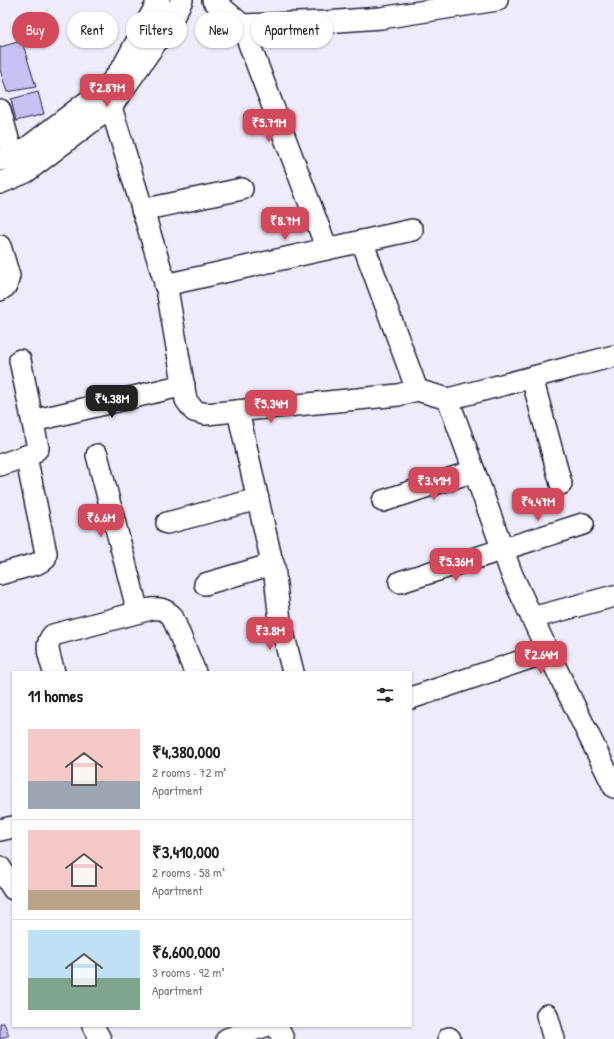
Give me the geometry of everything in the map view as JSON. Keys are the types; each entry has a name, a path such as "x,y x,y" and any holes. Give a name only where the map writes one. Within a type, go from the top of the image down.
{"street":[{"path":"6,158 23,151 107,98 159,0"},
{"path":"0,110 9,179 26,172 107,98 171,21 182,0"},
{"path":"212,0 226,12"},
{"path":"243,25 381,18 497,0"},
{"path":"243,28 328,249"},
{"path":"107,98 165,285 186,400 194,411 206,414 238,411 398,395 417,390 448,399 614,356"},
{"path":"142,210 242,189"},
{"path":"165,285 412,230"},
{"path":"362,241 417,390"},
{"path":"0,246 9,276 6,286 0,290"},
{"path":"0,465 36,452 38,448 20,360"},
{"path":"532,378 561,484"},
{"path":"33,421 184,386"},
{"path":"448,399 512,575 614,787"},
{"path":"238,411 274,566 280,621 293,671"},
{"path":"97,455 138,612"},
{"path":"0,574 36,564 45,559 46,554 26,456"},
{"path":"383,500 474,471"},
{"path":"167,524 258,499"},
{"path":"400,582 583,524"},
{"path":"205,584 264,567 269,563 271,558"},
{"path":"532,618 614,596"},
{"path":"54,671 47,645 49,639 53,635 151,608 167,611 172,616 195,671"},
{"path":"412,698 548,652"},
{"path":"0,830 12,827"},
{"path":"0,867 12,887"},
{"path":"547,1015 554,1039"},
{"path":"94,1027 100,1039"},
{"path":"226,1039 262,1027"},
{"path":"277,1027 283,1039"}],"building":[{"path":"12,44 12,48 24,48 36,87 7,92 0,70 0,47"},
{"path":"38,92 44,114 16,121 11,99"},
{"path":"0,1023 4,1023 9,1035 0,1039"}]}
